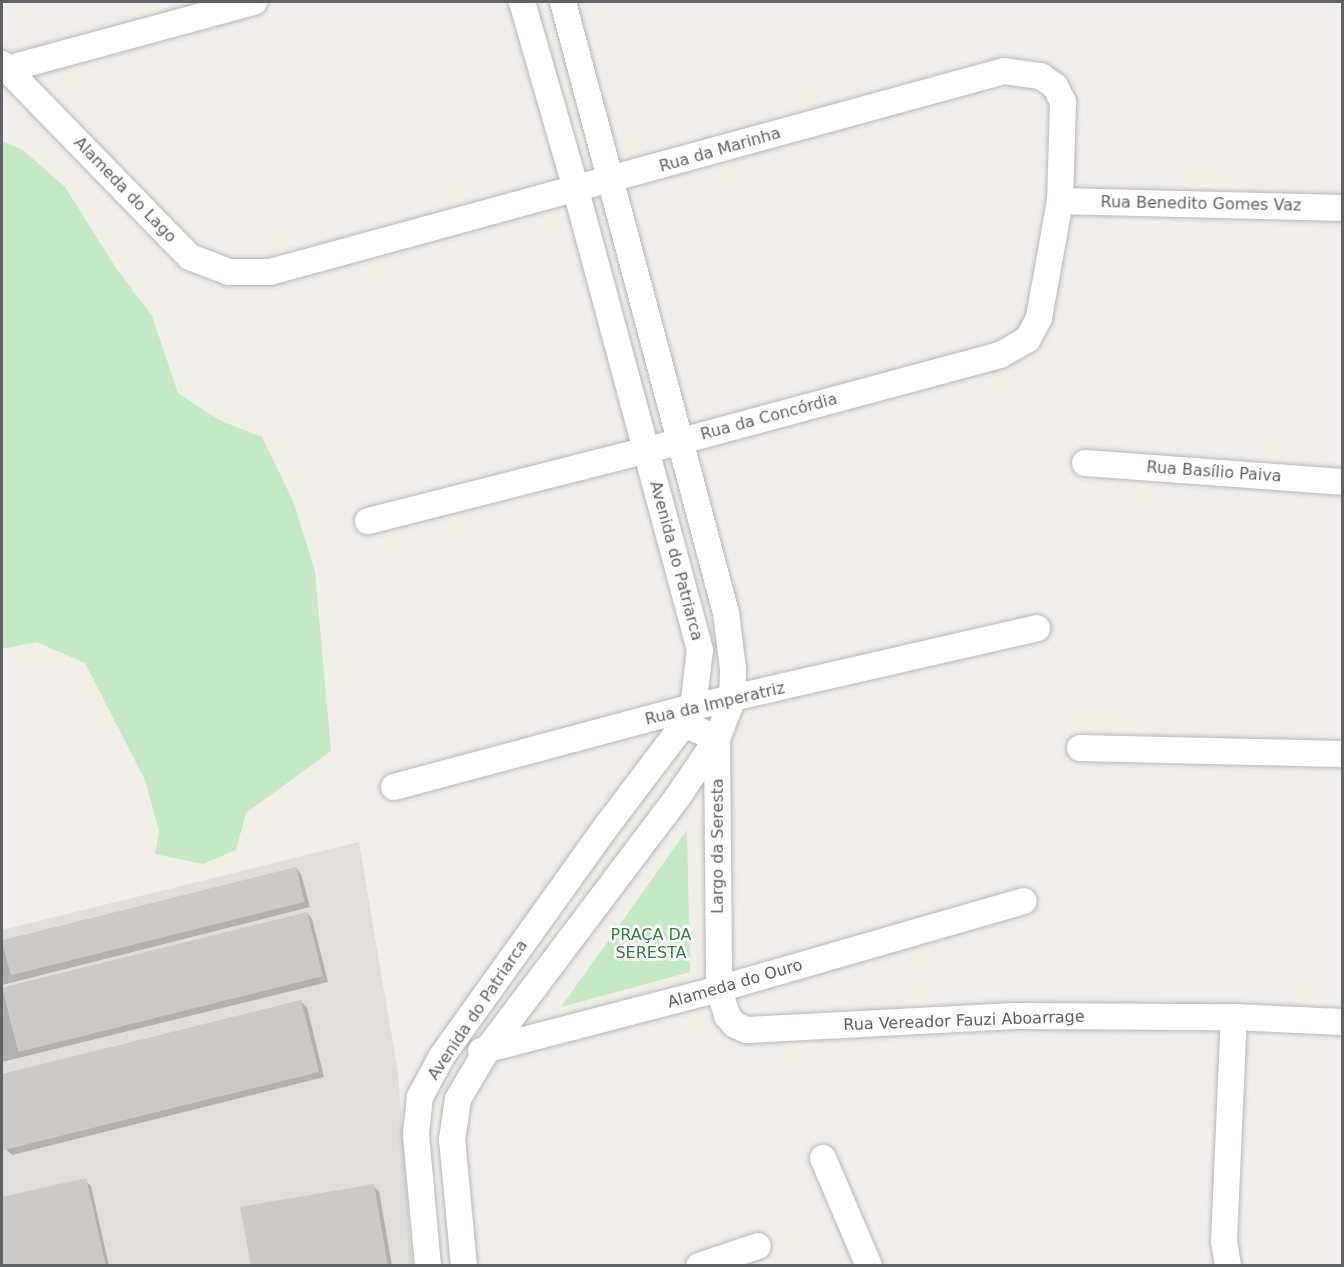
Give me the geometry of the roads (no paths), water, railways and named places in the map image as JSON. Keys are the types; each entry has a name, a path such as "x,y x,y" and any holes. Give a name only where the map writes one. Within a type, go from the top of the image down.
{"street":[{"path":"4,66 254,2"},
{"name":"Avenida do Patriarca","path":"428,1266 416,1134 420,1096 442,1056 689,715 700,651 576,189 522,2"},
{"name":"Avenida do Patriarca","path":"464,1266 452,1140 458,1099 487,1050 677,798 717,739 732,700 733,669 726,613 563,2"},
{"name":"Alameda do Lago","path":"4,66 190,257 229,272 270,272"},
{"name":"Rua da Marinha","path":"270,272 610,181 1004,71 1041,76 1055,86 1063,102 1060,201"},
{"name":"Rua Benedito Gomes Vaz","path":"1060,201 1342,208"},
{"name":"Rua da Concórdia","path":"368,521 647,450 1000,355 1028,339 1039,318 1060,201"},
{"name":"Rua Basílio Paiva","path":"1085,463 1342,482"},
{"name":"Rua da Imperatriz","path":"394,787 689,715 732,700 1037,628"},
{"path":"689,715 717,739"},
{"name":"Largo da Seresta","path":"717,739 719,989"},
{"path":"1080,748 1342,754"},
{"name":"Alameda do Ouro","path":"442,1056 487,1050 719,989 1024,901"},
{"name":"Rua Vereador Fauzi Aboarrage","path":"719,989 727,1016 735,1025 747,1030 1015,1016 1234,1017 1342,1022"},
{"path":"1228,1266 1224,1242 1234,1017"},
{"path":"824,1158 869,1266"},
{"path":"699,1266 758,1246"}],"park label":[{"name":"PRAÇA DA SERESTA","path":"651,944"}]}
